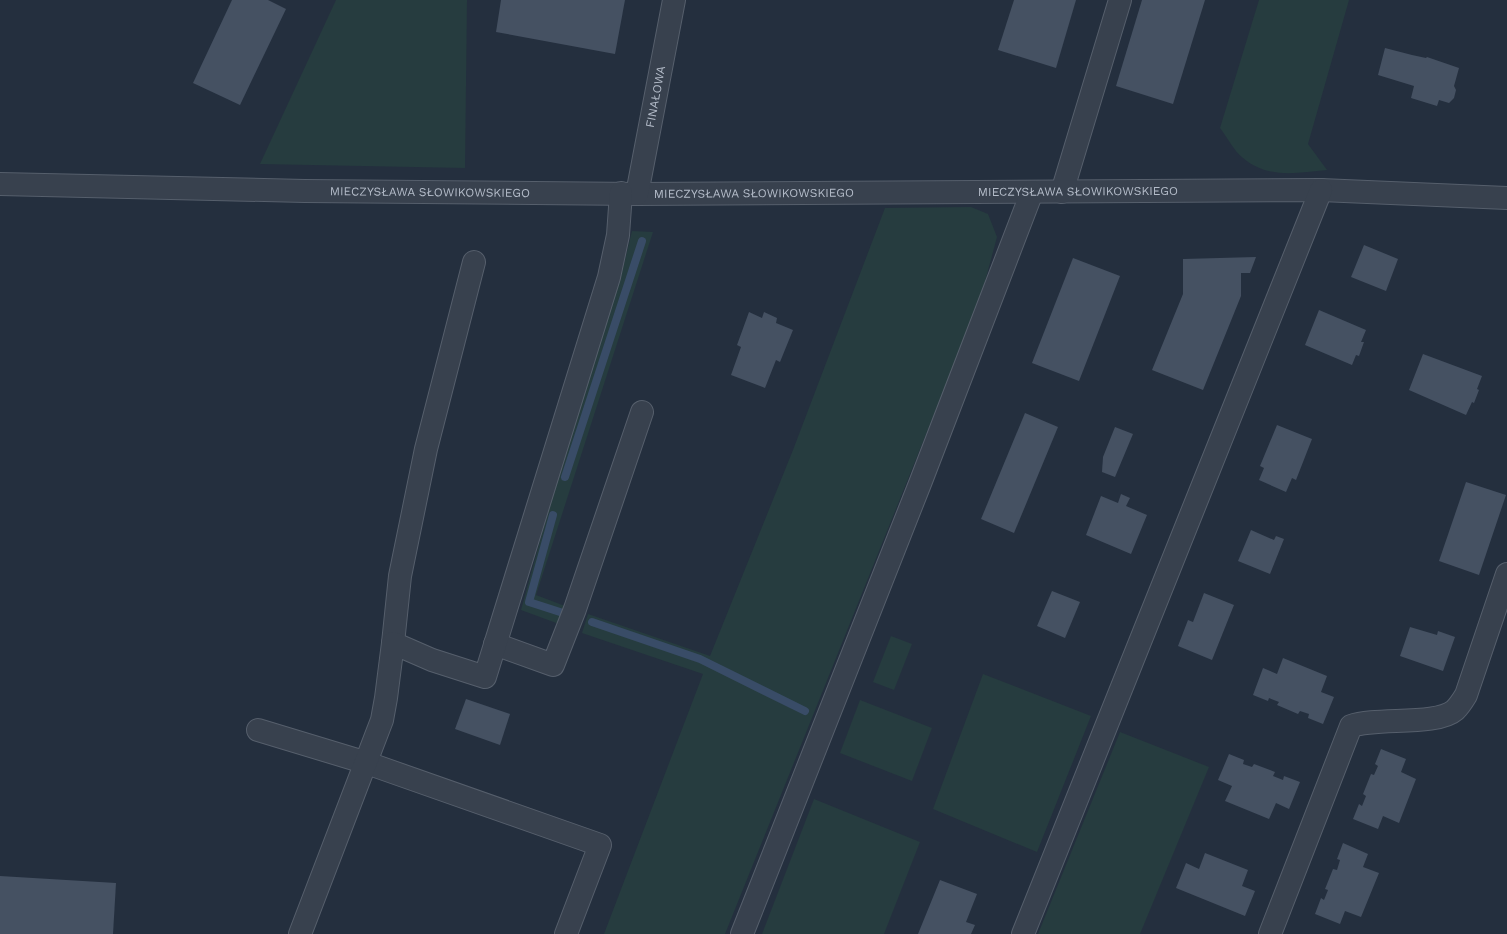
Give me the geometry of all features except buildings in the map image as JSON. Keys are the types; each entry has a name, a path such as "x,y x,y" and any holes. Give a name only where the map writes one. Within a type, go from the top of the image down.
{"street":[{"name":"FINAŁOWA","path":"393,643 432,660 485,677 609,277 674,0"},
{"path":"1062,192 1120,0"},
{"name":"MIECZYSŁAWA SŁOWIKOWSKIEGO","path":"0,184 305,191 629,194 1321,190 1507,198"},
{"path":"1023,934 1321,190"},
{"path":"742,934 924,474 1032,192"},
{"path":"300,934 367,763 382,720 393,643 400,576 426,449 474,262"},
{"path":"495,644 553,665 575,609 642,412"},
{"path":"1270,934 1351,726 1363,722 1434,718 1454,711 1466,695 1507,574"},
{"path":"258,730 367,763 600,845 566,934"}],"green space":[{"path":"336,0 467,0 465,168 260,164"},
{"path":"1259,0 1349,0 1308,144 1327,170 1283,173 1262,169 1243,158 1220,128"},
{"path":"971,207 988,214 997,237 980,300 725,934 604,934 703,674 582,633 588,614 710,656 793,450 885,208"},
{"path":"632,231 653,232 536,595 565,606 559,624 521,610 560,468 622,272"},
{"path":"891,636 912,644 894,690 873,682"},
{"path":"983,674 1091,716 1037,852 933,809"},
{"path":"860,700 932,728 912,781 840,753"},
{"path":"1120,732 1209,767 1140,934 1038,934"},
{"path":"814,799 920,842 884,934 762,934"}],"waterway":[{"path":"565,477 642,241"},
{"path":"553,515 529,602 560,612"},
{"path":"592,622 700,659 805,711"}]}
